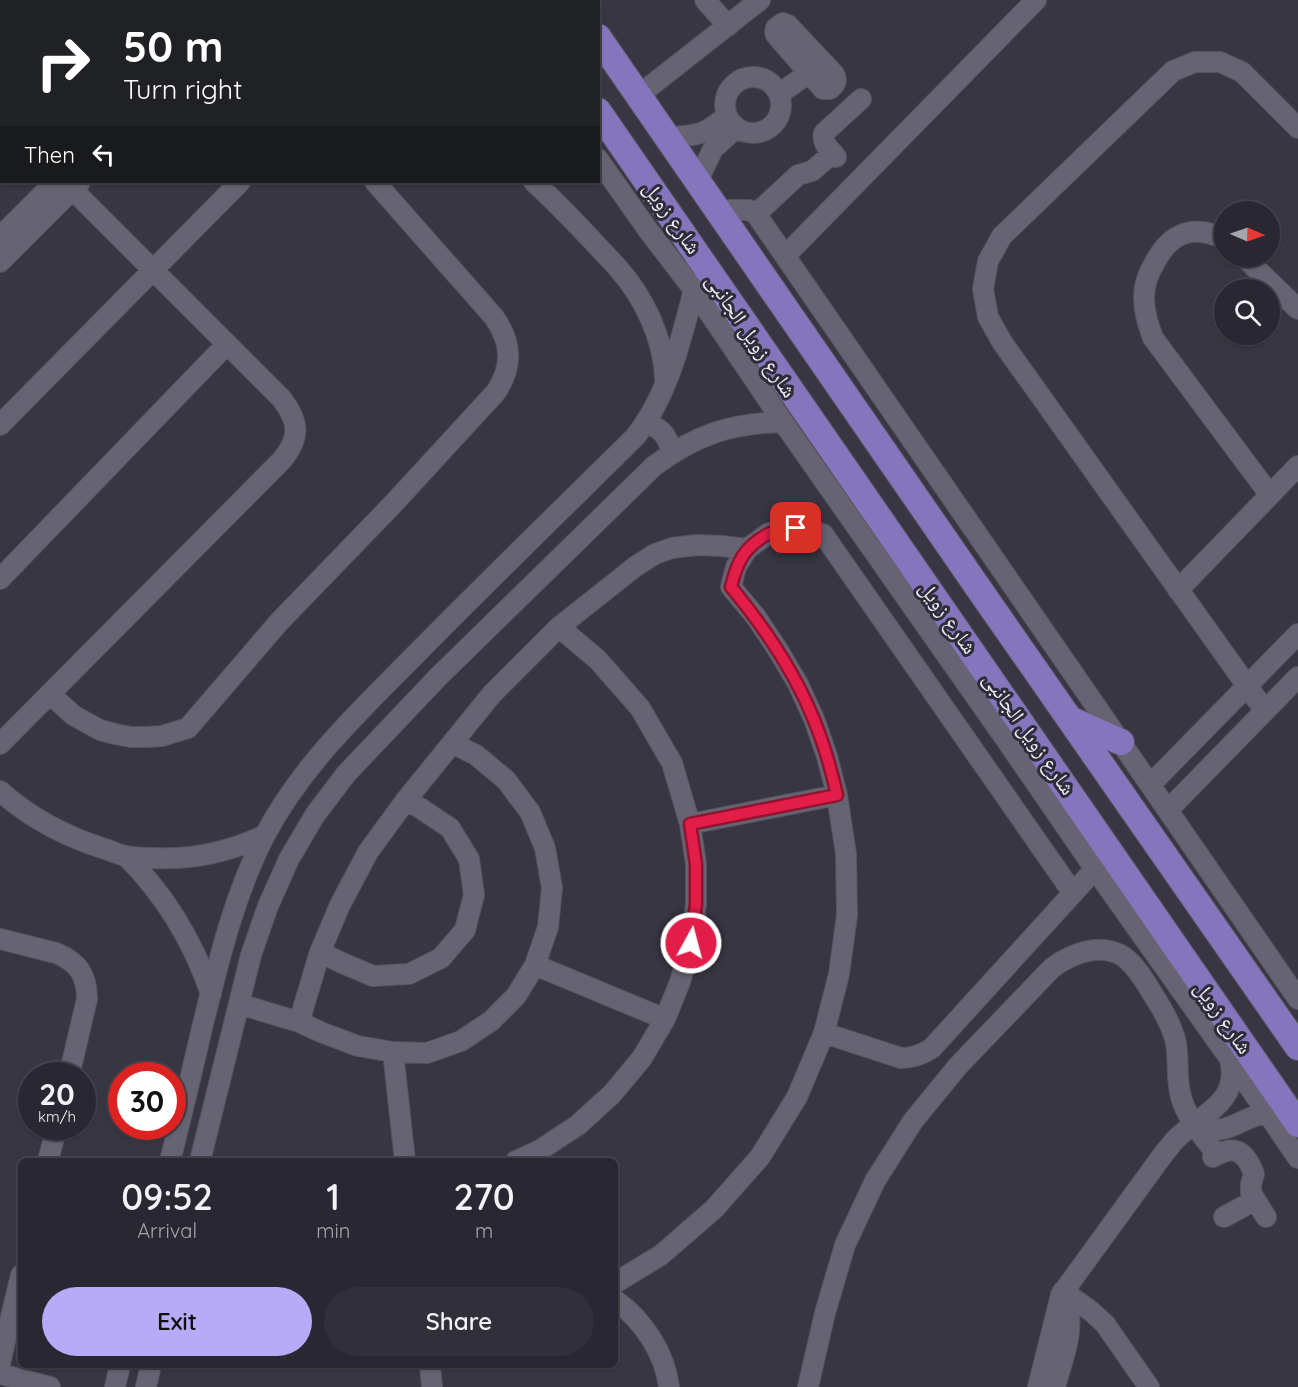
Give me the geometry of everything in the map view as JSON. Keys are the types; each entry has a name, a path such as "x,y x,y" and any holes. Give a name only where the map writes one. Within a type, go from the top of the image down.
{"main road":[{"name":"شارع زويل","path":"600,40 1298,1047"},
{"name":"شارع زويل","path":"600,114 982,665 1018,737 1298,1124"},
{"path":"949,618 965,611 971,605 979,589"},
{"path":"982,665 983,657 992,644 998,640 1013,637"},
{"path":"1070,719 1121,742"}],"street":[{"path":"705,0 728,26"},
{"path":"639,95 760,0"},
{"path":"785,256 1036,0"},
{"path":"1265,711 1002,342 988,317 983,289 988,261 1002,236 1173,71 1196,62 1220,62 1242,72 1298,128"},
{"path":"778,94 809,73"},
{"path":"748,77 763,79 778,94 779,116 764,131 749,134 731,122 725,110 726,95 730,88 741,79 748,77"},
{"path":"756,214 798,175 812,171 835,155 824,143 824,133 861,99"},
{"path":"668,137 701,134 731,122"},
{"path":"698,180 713,149 731,122"},
{"name":"شارع زويل الجانبى","path":"600,162 694,291 783,422 1018,737 1095,869 1298,1158"},
{"path":"0,424 239,183"},
{"path":"50,694 60,705 79,719 100,730 116,734 162,736 188,728 279,622 394,503 502,383 506,373 508,350 501,327 376,183"},
{"path":"535,183 617,267 636,292 661,349 665,386"},
{"path":"0,262 6,239 69,184 281,398 295,422 295,436 291,449 282,460 0,744"},
{"path":"718,210 749,210 756,214 1298,999"},
{"path":"1214,234 1208,231 1190,231 1174,237 1159,253 1149,273 1144,294 1145,317 1153,338 1270,495"},
{"path":"171,1158 235,904 265,836 282,806 317,758 357,714 537,532 635,437 646,422 665,386 689,312 702,259"},
{"path":"1254,267 1298,309"},
{"path":"0,579 227,344"},
{"path":"646,422 659,428 668,439 672,453"},
{"path":"201,1158 251,955 268,906 289,859 315,815 346,774 439,676 654,466 672,453 703,437 736,426 783,422"},
{"path":"1178,590 1298,466"},
{"path":"618,1281 661,1255 714,1209 760,1157 797,1097 824,1033 839,974 847,915 846,854 837,795 821,738 798,684 767,633 731,587 736,567 747,549 769,533 796,528 822,534 1073,893"},
{"path":"299,1022 320,952 340,905 368,852 406,800 492,694 560,627 636,566 655,554 672,548 697,545 747,549"},
{"path":"523,1158 540,1150 578,1125 612,1094 642,1058 665,1019 680,982 691,943 696,904 696,864 690,824 672,763 640,708 598,660 560,627"},
{"path":"1150,784 1298,634"},
{"path":"1168,810 1298,677"},
{"path":"239,1004 299,1022 358,1046 393,1052 427,1053 461,1041 491,1021 516,996 536,965 548,927 552,888 545,849 530,812 506,780 476,755 452,743"},
{"path":"0,791 49,825 79,840 126,856 166,859 207,855 265,836"},
{"path":"690,824 837,795"},
{"path":"320,952 373,976 409,974 441,958 465,930 474,895 469,859 450,828 406,800"},
{"path":"126,856 151,882 172,911 194,951 211,994"},
{"path":"824,1033 901,1058 923,1055 932,1048 1095,869"},
{"path":"0,939 64,956 79,968 87,988 87,999 72,1062"},
{"path":"808,1387 825,1313 845,1245 876,1181 913,1121 958,1066 1052,968 1075,954 1101,950 1113,952 1134,966 1169,1022 1175,1042 1181,1098 1187,1113 1215,1156 1233,1150 1245,1158 1254,1174 1250,1188 1266,1217"},
{"path":"536,965 665,1019"},
{"path":"393,1052 405,1158"},
{"path":"1038,1387 1062,1293 1176,1138 1226,1096 1232,1084 1233,1071 1230,1059"},
{"path":"1194,1124 1222,1130 1233,1127 1255,1115 1266,1113"},
{"path":"49,1158 53,1140"},
{"path":"1224,1216 1255,1200"},
{"path":"0,1363 18,1288"},
{"path":"1055,1387 1069,1333 1067,1307 1062,1293"},
{"path":"1062,1293 1092,1312 1104,1324 1149,1387"},
{"path":"618,1302 644,1328 659,1353 669,1387"},
{"path":"115,1387 119,1368"},
{"path":"146,1387 150,1368"},
{"path":"430,1368 432,1387"},
{"path":"0,1374 50,1387"}],"route":[{"path":"691,943 696,904 696,864 690,824 837,795 821,738 798,684 756,617 731,587 736,567 747,549 769,533 796,528"}]}
